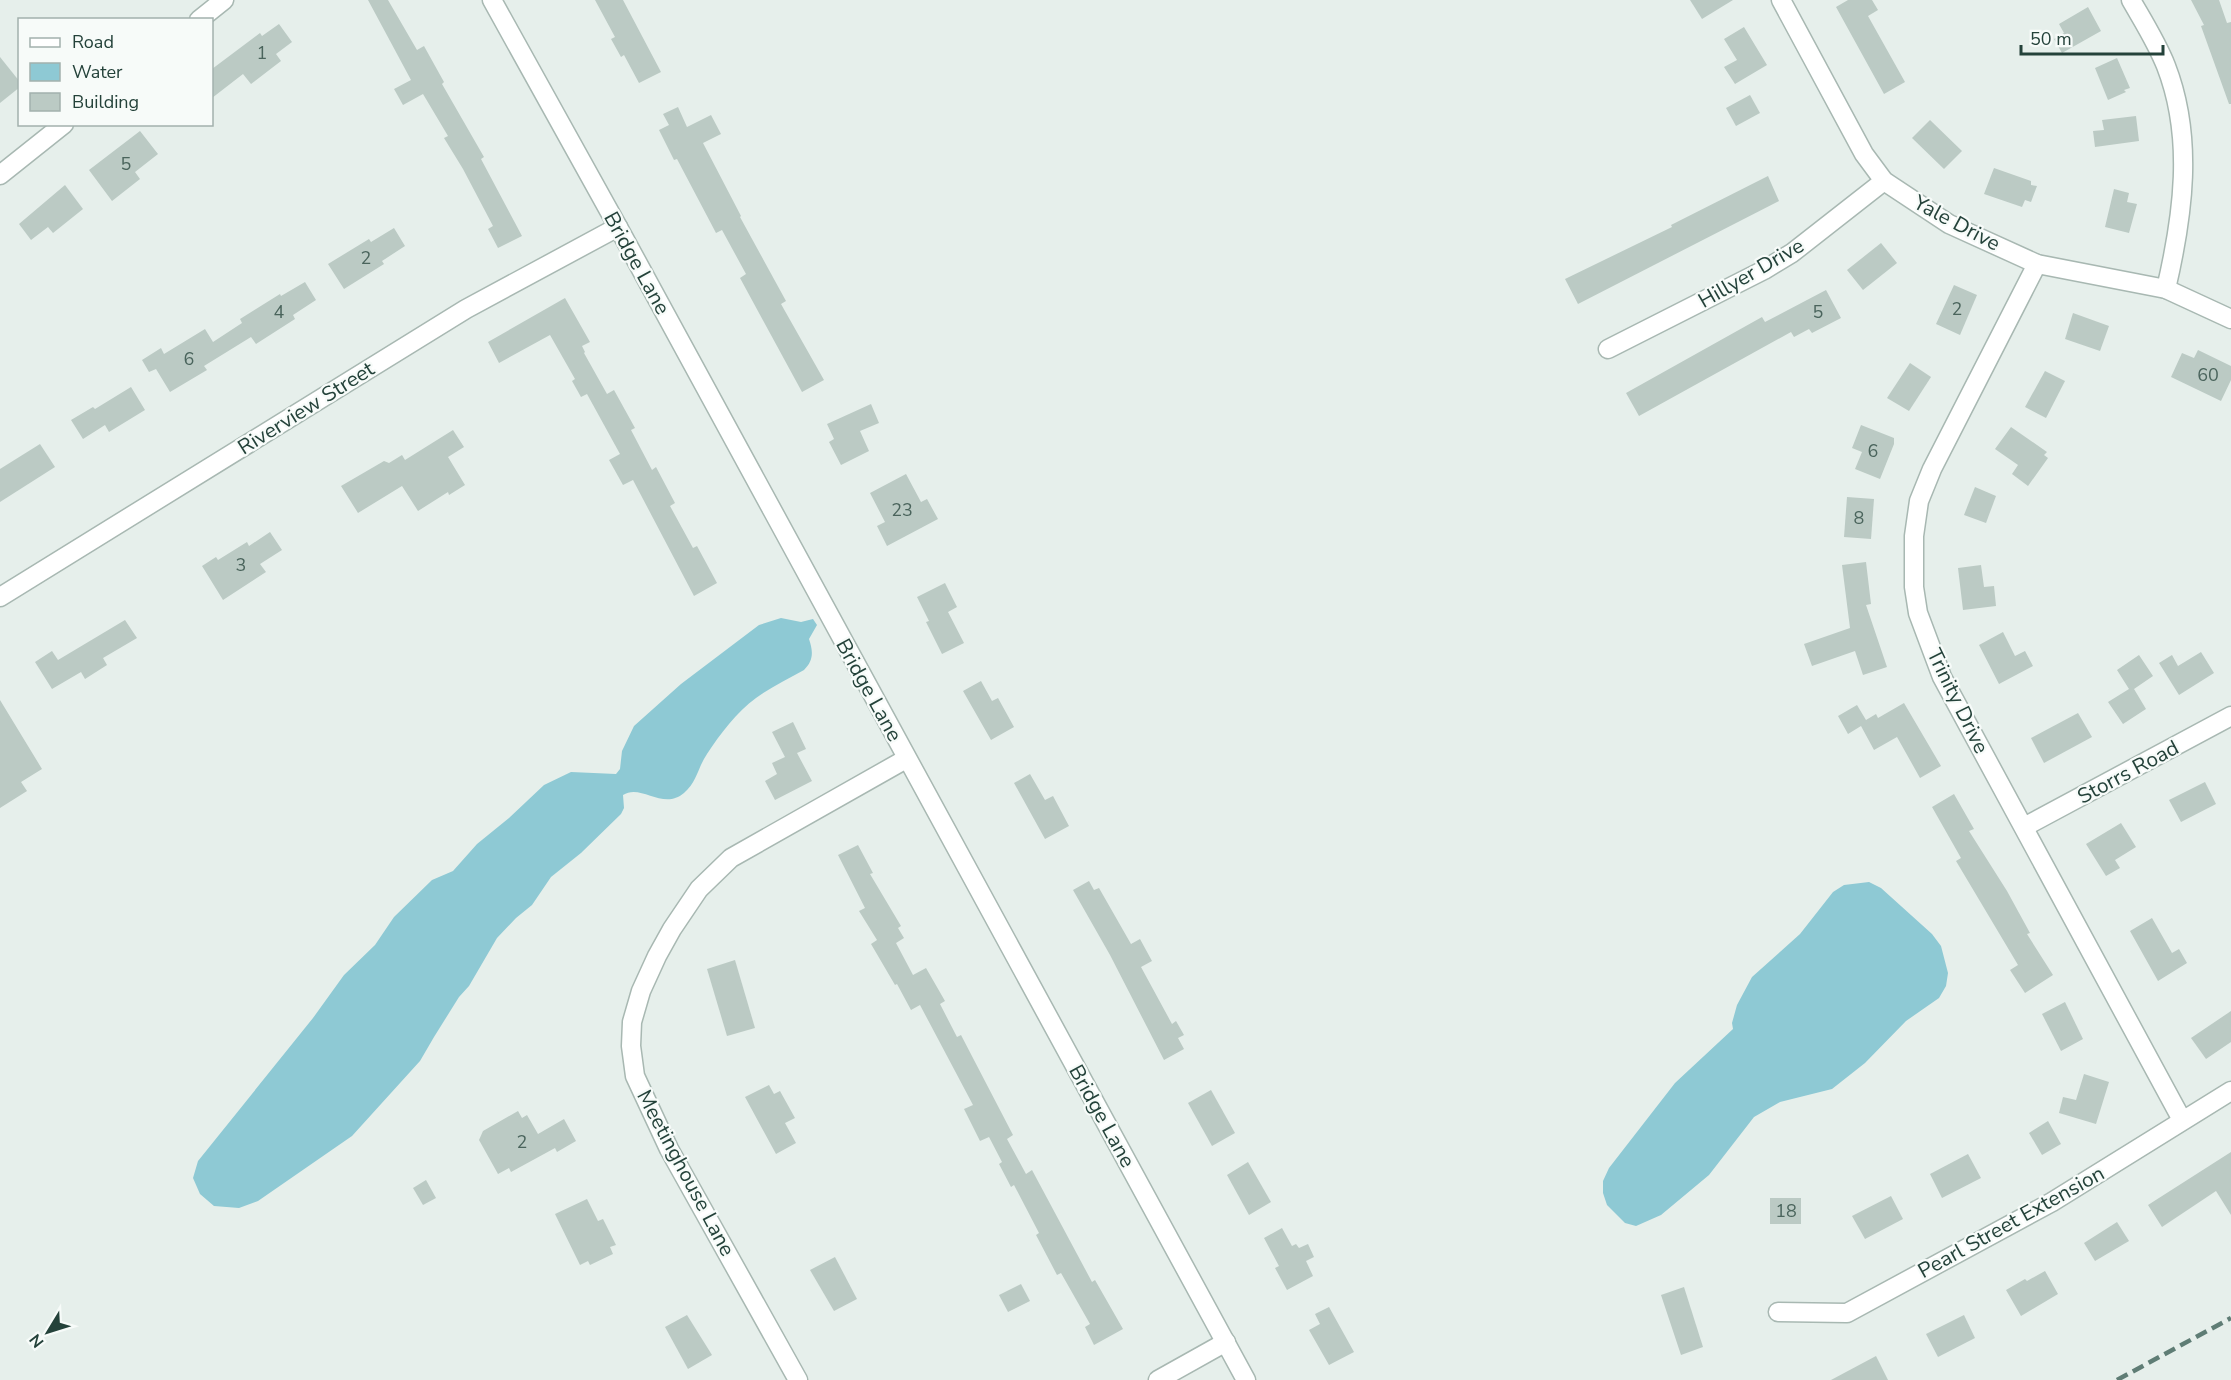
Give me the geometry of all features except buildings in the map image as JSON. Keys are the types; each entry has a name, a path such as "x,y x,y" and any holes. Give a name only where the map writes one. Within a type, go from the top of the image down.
{"street":[{"path":"202,18 224,0"},
{"name":"Bridge Lane","path":"492,0 1246,1380"},
{"name":"Yale Drive","path":"1781,0 1864,154 1884,181 1949,224 2037,264 2166,289 2231,319"},
{"path":"2131,0 2166,65 2178,109 2185,158 2178,237 2166,289"},
{"path":"0,175 61,126"},
{"name":"Hillyer Drive","path":"1608,349 1764,270 1792,253 1884,181"},
{"name":"Riverview Street","path":"0,597 451,318 618,227"},
{"name":"Trinity Drive","path":"2037,264 1919,501 1913,562 1918,613 1942,677 2182,1120"},
{"name":"Storrs Road","path":"2024,827 2231,716"},
{"name":"Meetinghouse Lane","path":"798,1380 669,1149 635,1076 631,1046 632,1022 641,991 672,929 699,889 731,858 906,759"},
{"name":"Pearl Street Extension","path":"1778,1312 1846,1313 2052,1202 2231,1091"},
{"path":"1158,1380 1226,1342"}],"water":[{"path":"781,618 801,622 813,619 817,625 809,639 812,655 810,663 804,670 756,698 736,717 712,746 692,784 684,793 676,798 668,799 637,792 623,795 624,808 621,814 581,853 551,877 532,905 497,938 420,1061 352,1136 258,1201 239,1208 214,1206 200,1194 193,1178 198,1161 313,1018 344,975 375,945 394,917 432,880 453,871 477,844 544,785 571,772 616,774 620,769 622,751 634,726 681,684 759,625"},
{"path":"1869,882 1881,888 1932,934 1941,946 1948,973 1946,986 1939,998 1906,1021 1865,1063 1832,1089 1780,1102 1754,1117 1709,1175 1661,1215 1636,1226 1625,1223 1607,1205 1603,1193 1603,1181 1609,1168 1675,1083 1733,1029 1732,1023 1737,1005 1752,977 1800,934 1833,892 1844,885"}],"railway":[{"path":"2117,1380 2231,1318"}]}
